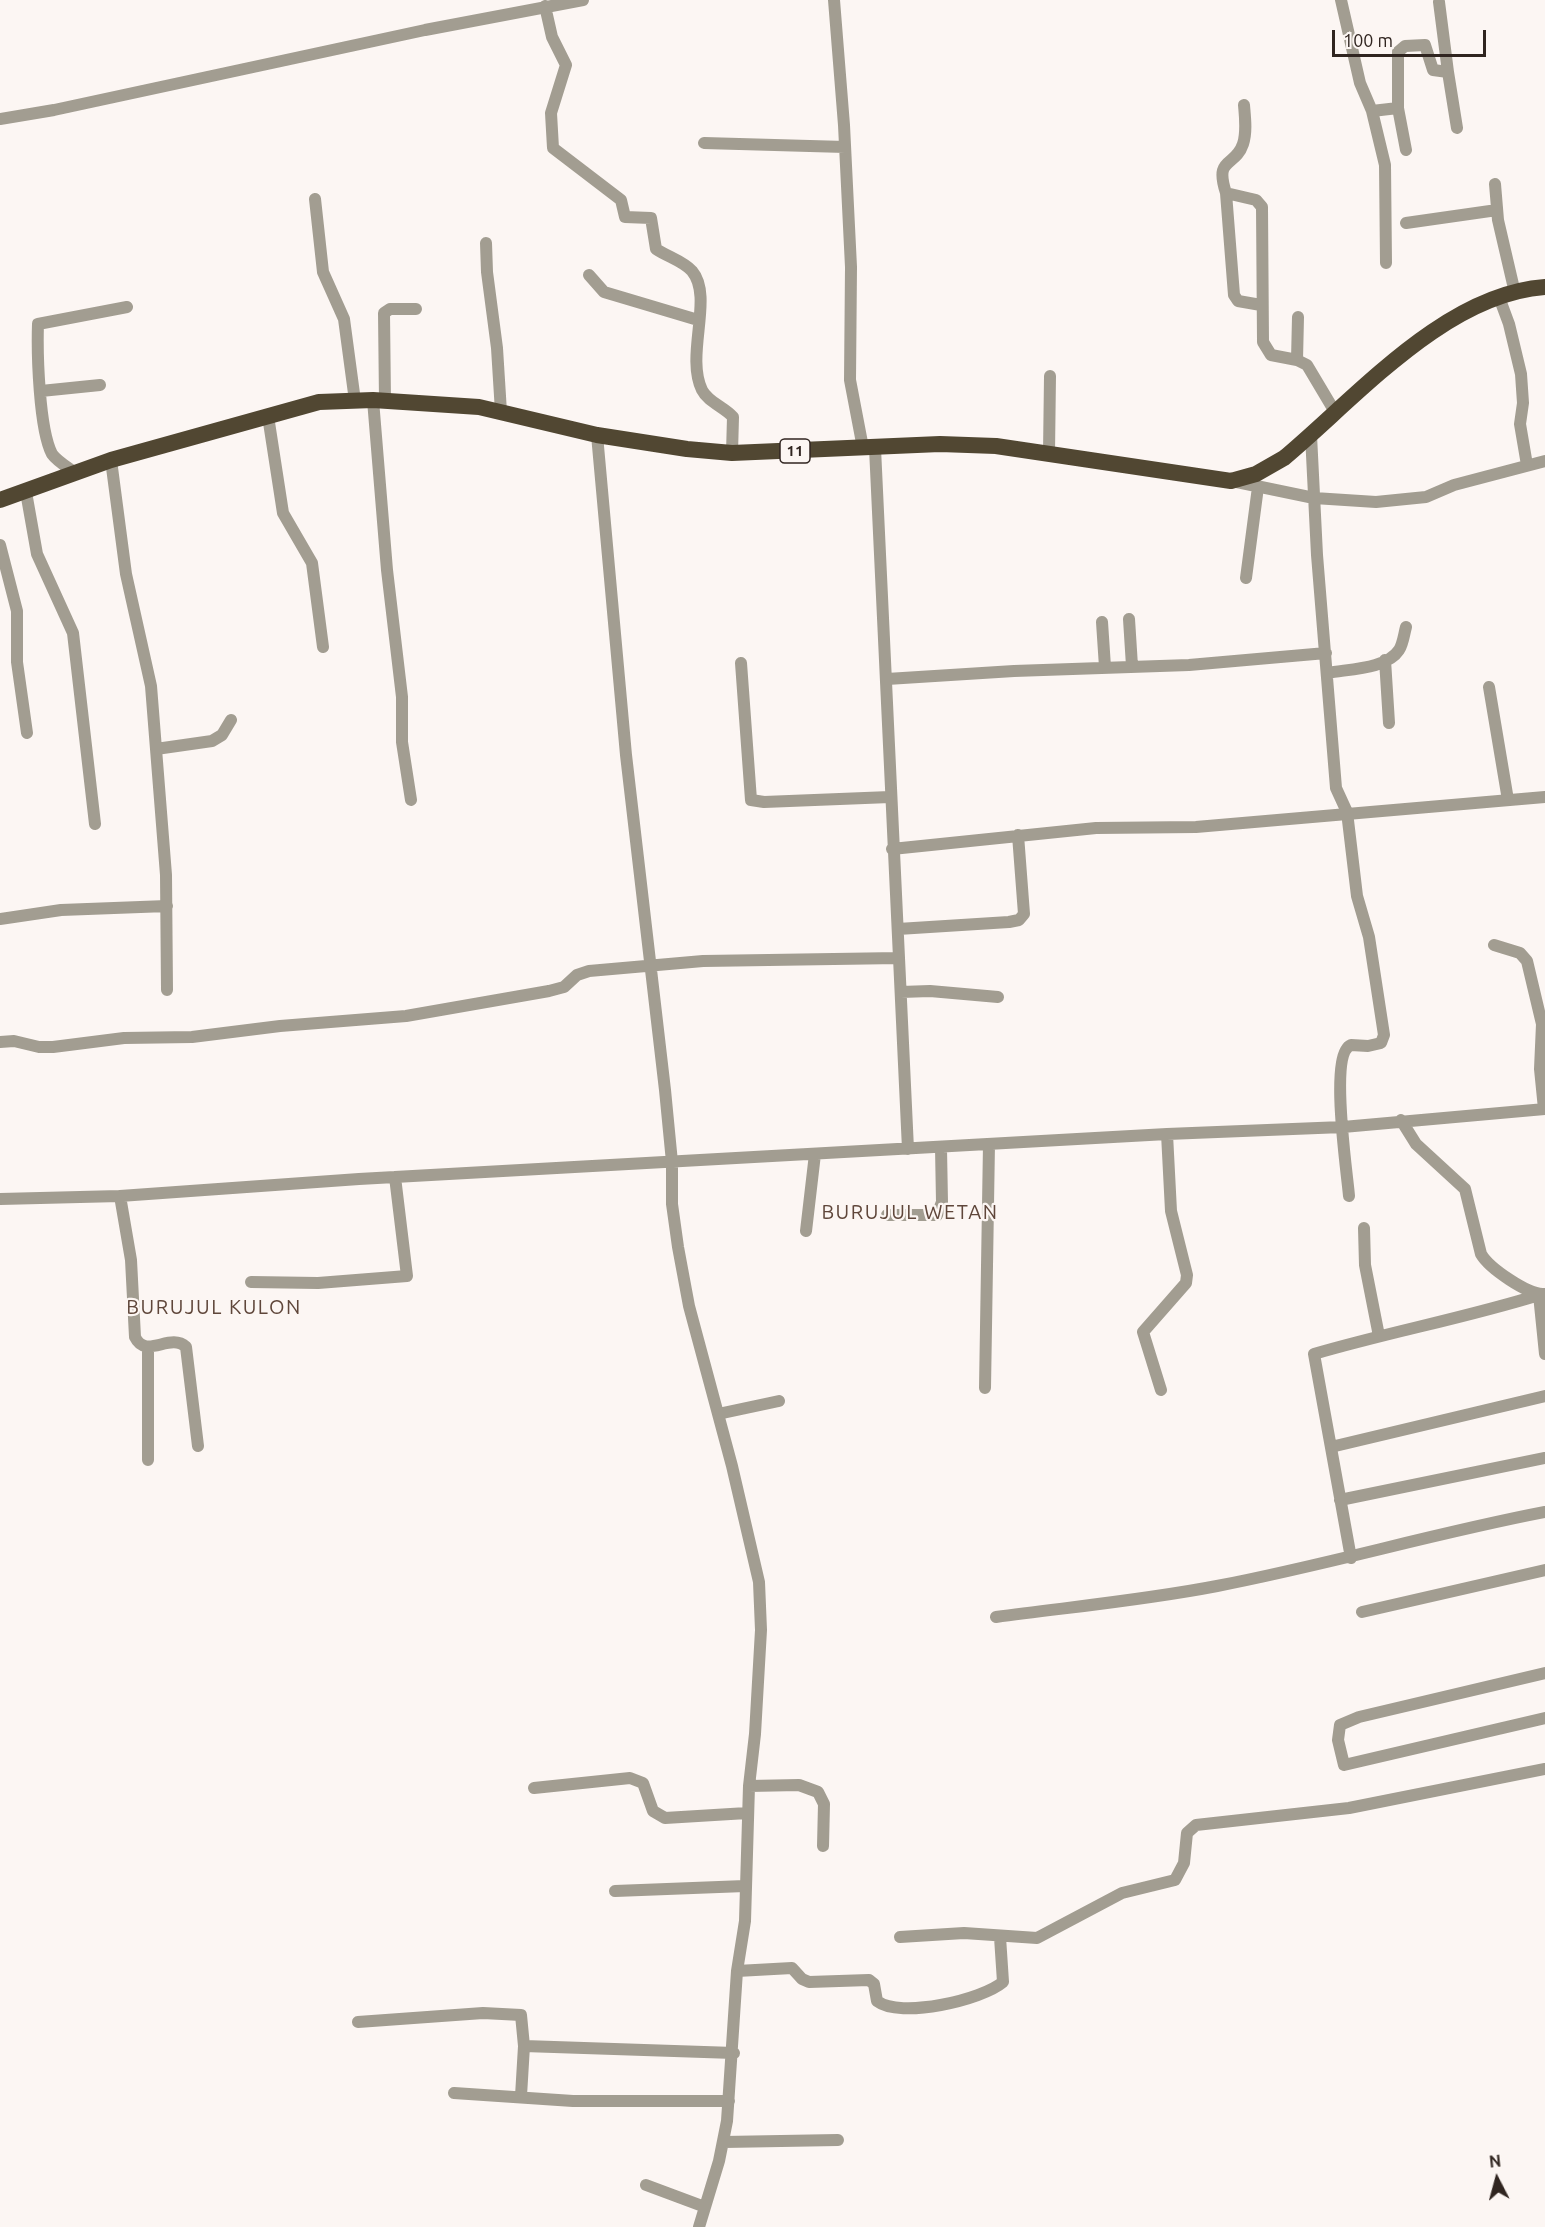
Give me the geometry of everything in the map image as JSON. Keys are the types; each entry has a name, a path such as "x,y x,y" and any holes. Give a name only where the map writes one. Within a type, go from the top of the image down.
{"highway":[{"name":"11","path":"0,500 111,460 268,416 319,402 355,401 479,407 597,435 732,453 971,445 1049,453 1231,481 1270,467 1439,327 1507,295 1545,287"}],"street":[{"path":"0,119 54,110 545,6 583,0"},
{"path":"834,0 851,267 850,380 869,448 886,679 892,849 908,1149"},
{"path":"1341,0 1360,83 1372,111 1385,165 1386,263"},
{"path":"1439,2 1458,128"},
{"path":"545,6 552,38 566,65 551,112 550,131 554,151 621,200 626,217 653,219 656,249 687,266 699,283 698,377 702,392 733,417 732,453"},
{"path":"1406,150 1398,108 1396,69 1401,47 1425,45 1433,70 1448,72"},
{"path":"1244,105 1243,146 1222,169 1220,177 1226,193 1234,295 1238,301 1261,305"},
{"path":"1372,111 1398,108"},
{"path":"704,143 845,147"},
{"path":"1495,184 1509,324 1521,374 1523,403 1520,424 1527,465"},
{"path":"1226,193 1256,200 1262,207 1263,342 1271,355 1297,360 1307,365 1316,376 1335,412"},
{"path":"315,199 323,272 344,319 355,401"},
{"path":"1407,223 1497,210"},
{"path":"486,243 501,412"},
{"path":"589,275 604,292 698,320"},
{"path":"74,472 52,454 41,390 38,324 127,307"},
{"path":"411,800 402,742 402,697 387,570 379,401 384,313 390,309 416,309"},
{"path":"1297,360 1298,317"},
{"path":"1049,453 1050,376"},
{"path":"41,390 100,386"},
{"path":"268,416 282,513 312,563 323,647"},
{"path":"597,435 626,755 672,1162 672,1204 683,1271 759,1582 760,1648 747,1813 745,1921 737,1971 734,2053 724,2142 699,2227"},
{"path":"1311,435 1336,788 1347,812 1356,890 1369,937 1384,1035 1383,1041 1376,1044 1351,1045 1344,1050 1339,1089 1349,1196"},
{"path":"111,460 126,574 151,686 167,906 167,990"},
{"path":"1231,481 1314,498 1376,502 1426,497 1454,485 1545,462"},
{"path":"1246,578 1258,487"},
{"path":"26,492 37,554 73,633 95,824"},
{"path":"0,545 17,610 17,662 27,733"},
{"path":"1129,619 1132,666"},
{"path":"1102,622 1105,667"},
{"path":"1328,673 1385,660 1400,649 1406,627"},
{"path":"886,679 993,672 1074,671 1105,667 1189,665 1326,653"},
{"path":"1385,660 1389,723"},
{"path":"741,663 750,800 891,797"},
{"path":"1489,687 1508,800"},
{"path":"156,749 212,741 222,735 231,720"},
{"path":"892,849 1096,828 1196,827 1347,812 1545,797"},
{"path":"898,929 1009,922 1021,918 1024,914 1018,835"},
{"path":"0,919 61,910 167,906"},
{"path":"0,1199 120,1196 395,1177 1167,1134 1343,1127 1544,1109 1540,1068 1542,1024 1527,961 1520,953 1494,945"},
{"path":"0,1042 14,1041 39,1047 53,1047 124,1038 192,1037 406,1016 549,992 564,987 584,972 703,961 899,958"},
{"path":"901,992 930,991 998,997"},
{"path":"1401,1120 1421,1149 1465,1189 1471,1204 1479,1245 1486,1262 1542,1294"},
{"path":"1161,1390 1143,1332 1186,1284 1187,1275 1171,1211 1167,1134"},
{"path":"986,1388 989,1144"},
{"path":"887,1215 938,1215 942,1202 941,1148"},
{"path":"806,1231 815,1154"},
{"path":"250,1282 318,1283 407,1276 395,1177"},
{"path":"120,1196 131,1260 135,1337 141,1346 176,1342 186,1347 198,1446"},
{"path":"1364,1228 1365,1265 1379,1336"},
{"path":"1351,1558 1314,1354 1379,1336 1421,1328 1542,1294"},
{"path":"1542,1294 1545,1353"},
{"path":"148,1347 148,1460"},
{"path":"1331,1447 1545,1396"},
{"path":"718,1414 779,1401"},
{"path":"1340,1500 1545,1458"},
{"path":"996,1617 1215,1587 1351,1558 1407,1542 1545,1512"},
{"path":"1362,1612 1545,1570"},
{"path":"1545,1673 1359,1717 1340,1725 1338,1740 1344,1765 1545,1718"},
{"path":"900,1937 964,1933 1029,1939 1042,1937 1122,1893 1175,1880 1184,1863 1187,1833 1196,1825 1349,1808 1545,1769"},
{"path":"534,1788 630,1778 643,1783 653,1811 665,1818 747,1813"},
{"path":"749,1786 799,1785 818,1791 824,1804 823,1846"},
{"path":"615,1891 745,1886"},
{"path":"737,1971 792,1968 803,1980 809,1982 869,1980 874,1984 877,2001 882,2005 912,2007 940,2005 981,1993 1003,1982 1000,1937"},
{"path":"358,2022 483,2013 520,2015 524,2046 521,2096"},
{"path":"524,2046 734,2053"},
{"path":"454,2093 573,2101 729,2102"},
{"path":"724,2142 838,2140"},
{"path":"646,2185 705,2207"}],"district":[{"name":"BURUJUL WETAN","path":"910,1212"},
{"name":"BURUJUL KULON","path":"214,1307"}]}
